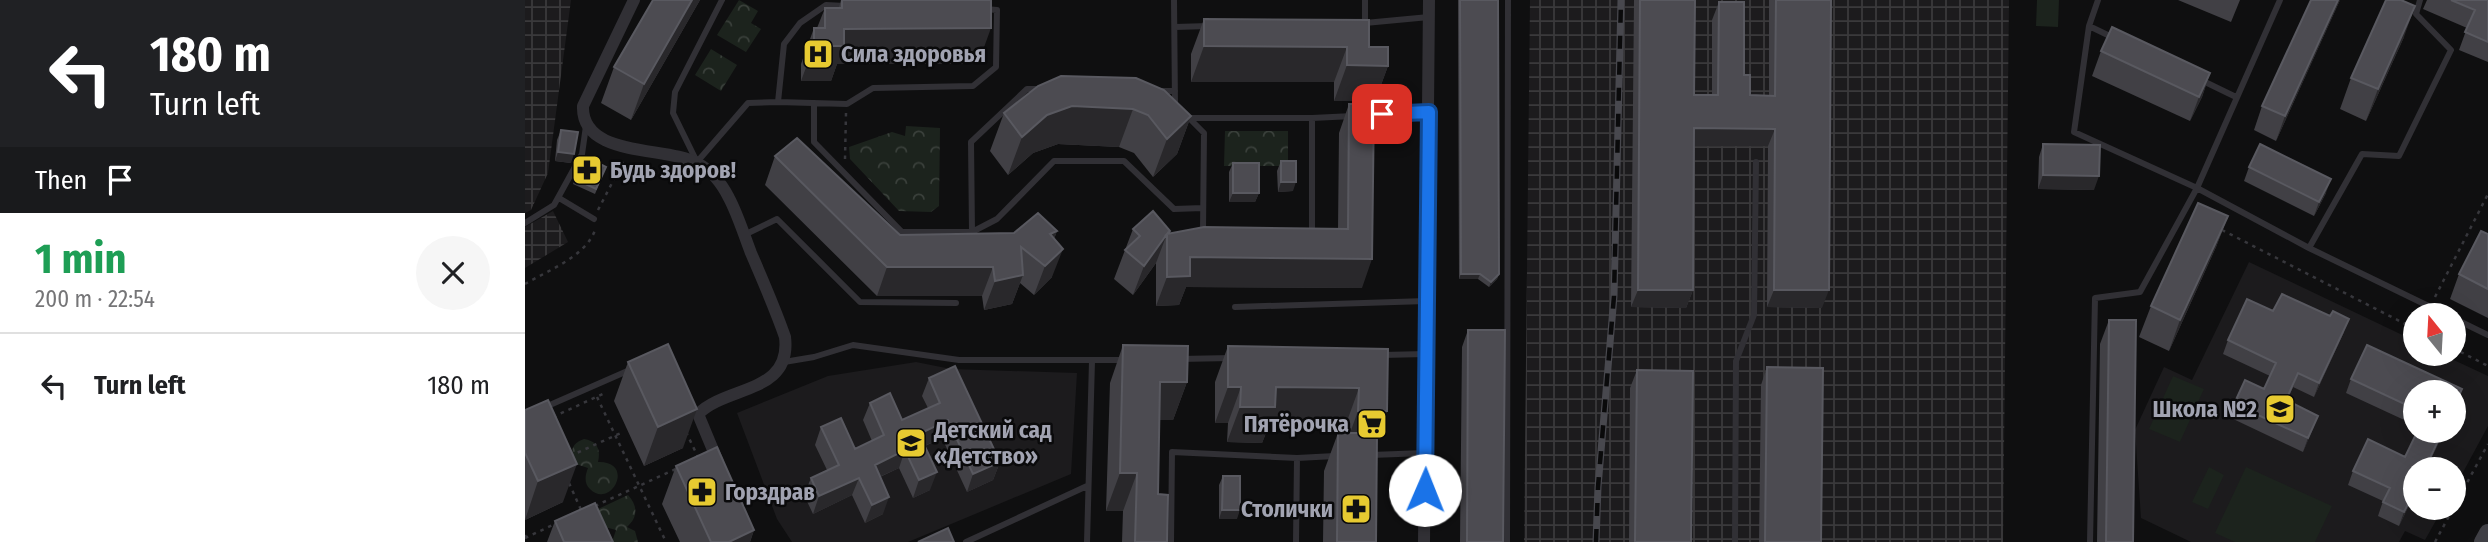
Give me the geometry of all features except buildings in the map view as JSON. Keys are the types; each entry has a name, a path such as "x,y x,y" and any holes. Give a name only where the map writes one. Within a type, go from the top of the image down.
{"main road":[{"path":"2483,542 2488,533"}],"street":[{"path":"634,0 583,106 586,126 610,143 644,152 684,157 711,172 728,197 785,337 787,349 783,362 771,378 703,405 698,414 725,477"},
{"path":"1424,542 1429,0"}],"lane":[{"path":"722,0 675,92 673,113 697,162 748,103 846,104 873,88 973,86 996,67 996,9 970,9"},
{"path":"1174,0 1175,105 1204,133 1203,230 1216,230"},
{"path":"1365,0 1365,23"},
{"path":"1507,542 1508,0"},
{"path":"2098,0 2089,26 2074,132 2197,188 2309,248 2423,303"},
{"path":"2090,542 2095,298 2140,292 2197,188 2280,0"},
{"path":"2309,248 2362,154 2399,156 2451,50 2416,14 2420,0"},
{"path":"778,102 785,44 800,23 826,5 852,6"},
{"path":"1352,23 1429,17"},
{"path":"1175,27 1216,26"},
{"path":"2089,26 2126,44"},
{"path":"2199,79 2236,97"},
{"path":"972,232 971,142 1027,89 1054,89"},
{"path":"1148,91 1175,91"},
{"path":"814,103 814,142 902,232 972,232 996,219 1054,162 1124,161 1174,209 1203,208"},
{"path":"1189,118 1312,118 1429,112"},
{"path":"1298,231 1311,231 1312,118"},
{"path":"525,223 554,205 559,198 582,153 586,126"},
{"path":"1735,542 1736,361 1754,316 1756,162"},
{"path":"559,198 594,219"},
{"path":"744,235 777,219 860,302 956,303"},
{"path":"1235,307 1426,301"},
{"path":"2466,324 2488,335"},
{"path":"783,362 814,357 853,345 959,360 1134,360"},
{"path":"1370,355 1426,354"},
{"path":"1176,359 1245,358"},
{"path":"1087,542 1093,361"},
{"path":"538,411 638,366"},
{"path":"1171,542 1172,452 1297,458 1348,456"},
{"path":"1361,455 1425,453"},
{"path":"1296,542 1297,458"},
{"path":"966,542 1087,486"}],"path":[{"path":"838,167 846,157 846,104"},
{"path":"2433,303 2488,194"},
{"path":"2218,228 2403,323"},
{"path":"2466,355 2488,366"},
{"path":"552,418 617,388"},
{"path":"597,397 666,542"},
{"path":"682,423 699,458 714,451"},
{"path":"570,456 624,432"},
{"path":"2435,542 2488,444"},
{"path":"593,507 687,464"},
{"path":"565,474 587,522"},
{"path":"528,542 525,537 559,523"}],"shaded area":[{"path":"525,0 571,0 548,173 531,210 525,213"},
{"path":"1530,0 2009,0 2003,542 1524,542"},
{"path":"553,211 568,242 525,268 525,227"},
{"name":"Школа №2","path":"2249,262 2403,335 2403,366 2466,366 2488,376 2488,426 2466,467 2466,457 2403,457 2403,520 2436,520 2425,540 2405,531 2399,542 2191,542 2141,518 2135,430 2164,367 2192,380"},
{"name":"Детский сад «Детство»","path":"916,362 951,369 1077,373 1071,474 908,542 792,542 777,519 737,413 828,376"}],"green space":[{"path":"739,0 758,11 751,23 761,29 746,52 717,35"},
{"path":"2037,0 2059,0 2058,27 2036,26"},
{"path":"711,49 737,65 721,91 695,75"},
{"path":"906,126 940,128 939,206 931,212 899,211 850,159 849,147 892,132 905,136"},
{"path":"1225,131 1288,131 1288,166 1224,166"},
{"path":"2173,376 2204,389 2180,442 2149,429"},
{"path":"584,439 597,446 598,462 609,464 616,469 616,483 605,494 598,494 590,489 586,479 588,468 576,464 574,460 574,446"},
{"path":"2209,467 2224,475 2208,509 2192,502"},
{"path":"2246,467 2332,506 2315,542 2235,542 2215,533"},
{"path":"628,495 634,503 635,511 627,527 635,531 638,542 612,542 616,530 605,527 596,510"}],"railway":[{"path":"1596,542 1614,296 1621,0"}],"place":[{"name":"Сила здоровья","path":"818,54"},
{"name":"Будь здоров!","path":"587,170"},
{"name":"Школа №2","path":"2280,409"},
{"name":"Пятёрочка","path":"1372,424"},
{"name":"Детский сад «Детство»","path":"911,443"},
{"name":"Горздрав","path":"702,492"},
{"name":"Столички","path":"1356,509"}],"route":[{"path":"1382,114 1429,112 1425,490"}]}
